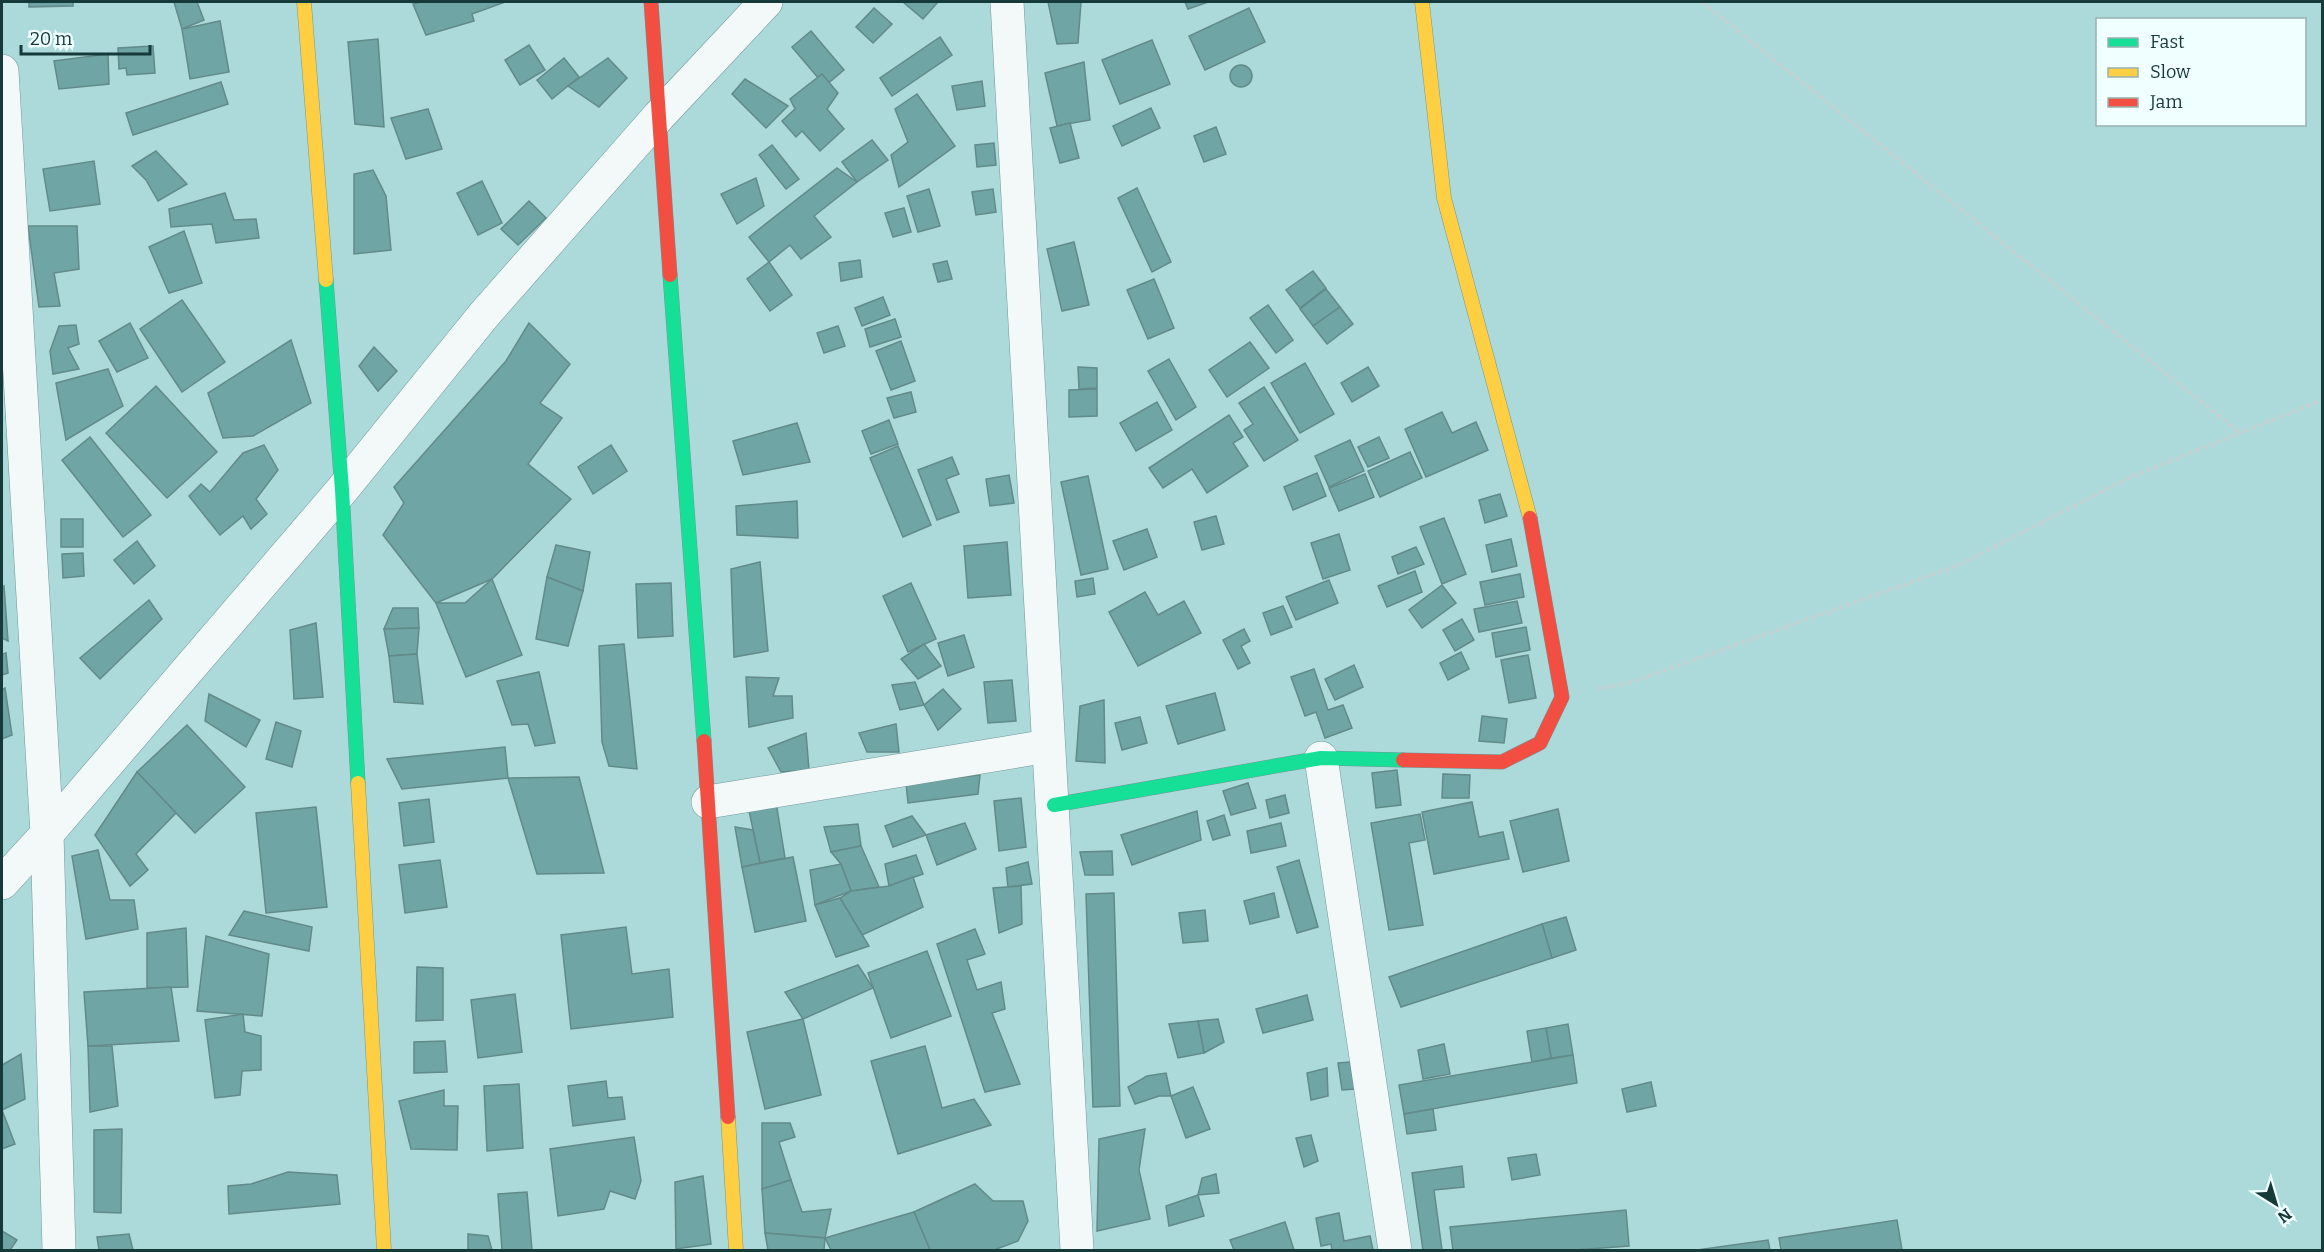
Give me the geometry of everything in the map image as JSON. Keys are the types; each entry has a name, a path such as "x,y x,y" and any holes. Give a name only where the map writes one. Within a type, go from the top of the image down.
{"street":[{"path":"304,2 342,490 384,1251"},
{"path":"651,2 708,802 736,1251"},
{"path":"2,883 47,834 342,490 483,316 659,116 766,2"},
{"path":"1007,2 1047,746 1054,805 1077,1251"},
{"path":"1054,805 1321,758 1502,762 1540,743 1562,697 1536,542 1444,198 1422,2"},
{"path":"2,70 47,834 59,1251"},
{"path":"708,802 1047,746"},
{"path":"1321,758 1395,1251"}],"path":[{"path":"1702,2 2239,432"},
{"path":"1562,697 1632,682 1959,565 2126,479 2322,400"}],"building":[{"path":"29,2 73,2 73,6 29,7"},
{"path":"174,2 197,2 204,20 182,29"},
{"path":"421,2 505,2 472,14 474,21 426,35 413,4"},
{"path":"903,2 938,2 923,19"},
{"path":"1048,2 1081,2 1078,43 1057,44"},
{"path":"1185,2 1208,2 1188,9"},
{"path":"874,8 892,24 873,43 856,27"},
{"path":"1249,8 1265,42 1205,70 1189,36"},
{"path":"220,21 229,72 190,79 182,29"},
{"path":"811,31 844,70 825,86 792,47"},
{"path":"940,37 952,55 892,96 880,78"},
{"path":"378,39 384,127 355,124 348,42"},
{"path":"1152,40 1170,84 1120,104 1102,60"},
{"path":"529,45 545,70 520,85 505,60"},
{"path":"153,46 155,73 127,75 126,68 119,69 118,48"},
{"path":"108,54 109,84 59,89 54,61"},
{"path":"564,58 579,77 552,99 537,80"},
{"path":"608,58 627,78 599,107 568,86"},
{"path":"1084,62 1090,120 1057,126 1045,73"},
{"path":"1241,65 1249,68 1252,76 1249,84 1241,87 1233,84 1230,76 1233,68"},
{"path":"822,74 838,93 827,109 844,129 820,151 802,131 796,137 782,121 795,109 790,99"},
{"path":"745,79 788,106 766,128 732,94"},
{"path":"982,81 985,106 957,110 952,86"},
{"path":"221,82 228,104 133,135 126,113"},
{"path":"917,94 955,146 899,187 891,155 908,142 895,109"},
{"path":"1151,108 1160,128 1122,146 1113,126"},
{"path":"428,109 442,149 406,159 391,118"},
{"path":"1070,123 1079,158 1060,163 1050,128"},
{"path":"1216,127 1226,154 1204,162 1194,136"},
{"path":"872,140 888,160 857,182 842,162"},
{"path":"994,143 996,165 977,167 975,145"},
{"path":"772,145 799,179 786,189 759,155"},
{"path":"156,151 187,184 158,201 146,180 132,166"},
{"path":"94,161 100,204 50,211 43,169"},
{"path":"837,168 857,182 814,216 831,237 801,259 790,245 769,262 749,237"},
{"path":"373,170 386,196 391,250 354,254 354,174"},
{"path":"756,178 764,206 737,224 721,194"},
{"path":"482,181 502,223 478,235 457,193"},
{"path":"1137,188 1171,262 1152,272 1118,198"},
{"path":"929,189 940,226 918,232 907,196"},
{"path":"993,189 996,212 976,215 972,192"},
{"path":"225,193 234,220 256,219 259,238 216,243 212,224 171,227 169,209"},
{"path":"529,201 546,218 518,245 501,229"},
{"path":"904,208 911,232 893,237 885,213"},
{"path":"28,226 77,226 79,269 54,273 60,306 39,307"},
{"path":"184,231 202,283 169,293 149,247"},
{"path":"1074,242 1089,305 1062,311 1047,249"},
{"path":"860,260 862,277 841,281 839,263"},
{"path":"947,261 952,279 938,282 933,264"},
{"path":"769,262 792,295 770,311 747,279"},
{"path":"1313,271 1326,288 1300,308 1286,290"},
{"path":"1154,279 1174,328 1148,339 1127,290"},
{"path":"1326,289 1340,307 1313,326 1300,309"},
{"path":"883,297 890,315 862,326 855,308"},
{"path":"182,300 225,362 182,392 140,329"},
{"path":"1268,305 1293,340 1276,353 1250,318"},
{"path":"1340,307 1353,324 1327,344 1313,326"},
{"path":"895,319 901,337 870,347 865,329"},
{"path":"130,323 148,358 117,372 99,341"},
{"path":"529,323 570,364 540,403 562,418 528,464 571,499 492,579 436,603 383,535 404,503 394,487 506,361"},
{"path":"76,325 79,344 68,348 79,369 53,374 50,351 59,326"},
{"path":"838,326 845,346 824,353 817,333"},
{"path":"291,340 311,403 253,436 223,438 208,393"},
{"path":"901,341 915,381 891,390 876,351"},
{"path":"1250,342 1269,368 1227,397 1209,370"},
{"path":"374,347 397,371 378,391 359,366"},
{"path":"1169,359 1196,407 1176,420 1148,371"},
{"path":"1305,363 1334,414 1300,433 1271,383"},
{"path":"1078,367 1097,368 1097,388 1079,389"},
{"path":"1368,367 1379,386 1352,402 1341,383"},
{"path":"108,369 123,406 66,440 56,383"},
{"path":"156,386 217,452 167,498 106,433"},
{"path":"1264,387 1298,440 1264,461 1244,430 1253,424 1239,403"},
{"path":"1097,389 1097,416 1069,417 1069,390"},
{"path":"911,392 916,412 894,418 887,398"},
{"path":"1157,402 1172,430 1136,451 1120,423"},
{"path":"1442,412 1452,433 1476,422 1488,450 1426,477 1405,429"},
{"path":"1229,415 1243,437 1233,443 1248,466 1207,493 1192,469 1163,488 1149,468"},
{"path":"889,420 898,444 871,454 862,431"},
{"path":"797,423 810,462 743,475 733,441"},
{"path":"90,437 151,515 123,537 62,460"},
{"path":"1379,437 1389,458 1368,467 1358,447"},
{"path":"1350,440 1364,471 1329,487 1315,456"},
{"path":"264,445 278,470 256,499 267,514 251,529 243,516 220,535 189,496 201,484 210,492 243,453"},
{"path":"611,445 627,471 593,494 578,467"},
{"path":"898,446 931,525 903,537 870,458"},
{"path":"1410,452 1422,478 1380,497 1368,471"},
{"path":"952,457 959,474 946,479 959,512 937,520 918,470"},
{"path":"1317,473 1326,496 1293,510 1284,487"},
{"path":"1365,474 1374,497 1339,511 1329,488"},
{"path":"1009,475 1014,503 990,506 986,479"},
{"path":"1088,476 1108,569 1081,575 1061,482"},
{"path":"1500,494 1507,516 1485,523 1479,500"},
{"path":"797,501 798,538 737,535 736,506"},
{"path":"1216,516 1224,544 1202,550 1194,522"},
{"path":"1444,518 1466,574 1442,584 1420,527"},
{"path":"61,519 83,519 83,547 61,547"},
{"path":"1147,529 1157,557 1124,570 1113,541"},
{"path":"1339,534 1350,570 1323,579 1311,543"},
{"path":"1511,539 1517,566 1492,572 1486,545"},
{"path":"137,541 155,566 134,584 114,560"},
{"path":"1007,542 1011,595 968,598 964,546"},
{"path":"556,545 590,552 583,591 547,577"},
{"path":"1416,547 1424,564 1398,574 1392,557"},
{"path":"83,553 84,576 63,578 62,554"},
{"path":"760,562 768,651 734,657 731,569"},
{"path":"1415,571 1422,592 1387,607 1378,586"},
{"path":"1520,574 1524,597 1485,605 1480,582"},
{"path":"547,577 583,591 568,646 536,639"},
{"path":"1093,578 1095,594 1077,597 1075,581"},
{"path":"492,579 522,655 466,677 436,603 465,603"},
{"path":"1329,580 1338,603 1296,620 1286,597"},
{"path":"671,583 673,636 638,638 636,584"},
{"path":"911,583 936,639 908,652 883,596"},
{"path":"1442,585 1456,603 1422,628 1409,610"},
{"path":"4,586 8,641 2,638 2,587"},
{"path":"1145,592 1158,615 1184,601 1201,633 1138,666 1109,612"},
{"path":"149,600 162,619 100,679 80,658"},
{"path":"1517,601 1522,623 1479,632 1474,609"},
{"path":"1283,606 1292,627 1271,635 1263,613"},
{"path":"393,608 418,608 419,628 384,629"},
{"path":"1462,619 1474,640 1455,651 1443,630"},
{"path":"316,623 323,697 294,699 290,630"},
{"path":"1526,627 1530,650 1496,657 1492,633"},
{"path":"419,628 417,654 389,656 384,629"},
{"path":"1244,629 1250,641 1241,646 1250,663 1238,669 1223,640"},
{"path":"964,635 974,667 948,676 938,643"},
{"path":"624,644 637,769 609,766 602,742 599,646"},
{"path":"924,644 941,666 918,679 901,659"},
{"path":"1461,652 1469,669 1448,680 1440,663"},
{"path":"6,653 8,673 2,675 2,654"},
{"path":"417,654 423,704 394,702 389,656"},
{"path":"1528,655 1536,698 1509,703 1501,660"},
{"path":"1354,665 1363,687 1335,700 1325,679"},
{"path":"1314,669 1328,710 1343,705 1352,728 1325,738 1316,712 1305,716 1291,677"},
{"path":"539,672 555,743 535,746 528,724 512,725 497,681"},
{"path":"746,677 779,678 773,696 792,696 793,718 749,727"},
{"path":"1012,680 1016,721 988,723 984,682"},
{"path":"915,682 924,705 900,710 892,685"},
{"path":"5,688 12,735 2,739 2,690"},
{"path":"943,689 961,709 938,730 924,705"},
{"path":"1215,693 1225,730 1178,744 1166,706"},
{"path":"209,694 260,720 246,747 205,721"},
{"path":"1104,700 1105,763 1076,761 1080,706"},
{"path":"1482,716 1507,719 1504,743 1479,741"},
{"path":"1140,717 1147,743 1122,750 1115,723"},
{"path":"276,722 301,731 292,767 266,759"},
{"path":"896,724 899,752 867,752 859,733"},
{"path":"187,725 245,787 195,833 137,772"},
{"path":"806,733 809,770 781,772 768,748"},
{"path":"505,747 508,778 402,789 387,759"},
{"path":"1397,770 1401,805 1376,808 1372,773"},
{"path":"137,772 176,813 136,854 148,870 130,886 95,835"},
{"path":"1443,774 1470,775 1469,798 1442,798"},
{"path":"980,775 978,794 908,803 906,783"},
{"path":"579,777 604,873 537,874 508,778"},
{"path":"1248,783 1256,808 1231,815 1223,791"},
{"path":"1285,795 1289,813 1270,818 1266,800"},
{"path":"1021,798 1026,847 999,851 994,801"},
{"path":"429,799 434,842 404,846 399,803"},
{"path":"776,802 785,858 760,863 748,806"},
{"path":"1472,802 1479,837 1503,832 1509,859 1434,874 1422,812"},
{"path":"316,807 327,907 266,913 256,813"},
{"path":"1558,809 1569,861 1523,872 1510,821"},
{"path":"1197,811 1201,840 1132,865 1121,835"},
{"path":"1420,814 1425,840 1409,843 1423,925 1389,930 1371,823"},
{"path":"1224,815 1230,835 1213,840 1207,821"},
{"path":"912,816 926,835 893,847 885,826"},
{"path":"965,823 976,849 937,865 926,835"},
{"path":"1281,823 1286,846 1251,853 1247,831"},
{"path":"858,824 861,846 831,852 824,827"},
{"path":"735,827 753,830 760,863 742,867"},
{"path":"861,846 879,887 851,891 841,864 831,852"},
{"path":"98,850 110,900 134,900 138,929 86,939 72,856"},
{"path":"1112,851 1113,875 1085,875 1080,852"},
{"path":"916,855 923,874 889,886 885,864"},
{"path":"793,857 806,921 755,932 742,867"},
{"path":"440,860 447,907 405,913 399,865"},
{"path":"1299,860 1318,927 1297,933 1277,867"},
{"path":"1028,862 1032,884 1008,887 1006,868"},
{"path":"841,864 851,891 815,905 810,870"},
{"path":"913,877 923,907 862,935 840,898 851,891 889,886"},
{"path":"1021,886 1022,924 999,933 993,888"},
{"path":"1114,893 1120,1106 1093,1107 1086,894"},
{"path":"1274,893 1279,917 1250,924 1244,901"},
{"path":"840,898 869,946 836,957 815,905"},
{"path":"1205,910 1208,941 1183,943 1179,913"},
{"path":"244,911 312,927 309,951 229,935"},
{"path":"1566,917 1576,950 1552,958 1542,924"},
{"path":"1542,924 1552,958 1401,1007 1389,977"},
{"path":"626,927 632,974 669,969 673,1017 571,1029 561,935"},
{"path":"186,928 188,987 147,988 147,933"},
{"path":"975,929 985,954 967,960 977,990 1001,982 1005,1009 992,1013 1020,1084 985,1092 937,944"},
{"path":"206,936 269,954 262,1016 197,1011"},
{"path":"927,951 951,1016 891,1038 868,973"},
{"path":"858,965 873,988 803,1019 785,992"},
{"path":"417,967 443,968 443,1020 416,1021"},
{"path":"171,987 179,1041 88,1046 84,992"},
{"path":"515,994 522,1052 478,1058 471,1000"},
{"path":"1307,995 1313,1020 1263,1033 1256,1009"},
{"path":"243,1014 245,1032 261,1036 261,1070 242,1071 240,1095 215,1098 205,1020"},
{"path":"803,1019 821,1095 765,1109 747,1032"},
{"path":"1218,1019 1224,1042 1204,1053 1198,1021"},
{"path":"1198,1021 1204,1053 1178,1058 1169,1024"},
{"path":"1568,1024 1573,1055 1551,1058 1546,1028"},
{"path":"1546,1028 1551,1058 1532,1062 1527,1031"},
{"path":"445,1041 447,1072 414,1073 414,1042"},
{"path":"1444,1044 1450,1074 1423,1079 1418,1050"},
{"path":"88,1046 112,1046 118,1106 90,1112"},
{"path":"925,1046 942,1108 974,1099 991,1125 898,1154 871,1061"},
{"path":"21,1054 25,1099 2,1110 2,1065"},
{"path":"1573,1055 1577,1083 1404,1114 1399,1085"},
{"path":"1350,1062 1355,1089 1342,1090 1338,1063"},
{"path":"1327,1068 1328,1096 1311,1100 1307,1073"},
{"path":"1166,1073 1171,1096 1159,1096 1135,1104 1128,1087 1147,1076"},
{"path":"606,1081 608,1098 622,1097 625,1119 573,1126 568,1086"},
{"path":"1651,1082 1656,1106 1627,1112 1622,1089"},
{"path":"519,1084 523,1148 487,1151 484,1086"},
{"path":"1193,1087 1210,1129 1186,1138 1171,1096"},
{"path":"444,1090 444,1106 458,1106 457,1150 411,1149 399,1101"},
{"path":"1433,1109 1436,1130 1407,1134 1404,1114"},
{"path":"2,1110 15,1144 2,1149"},
{"path":"762,1123 790,1123 795,1137 779,1142 791,1180 762,1189"},
{"path":"122,1129 121,1213 94,1212 94,1130"},
{"path":"1145,1129 1139,1170 1150,1219 1097,1231 1099,1139"},
{"path":"1311,1135 1318,1161 1304,1167 1296,1138"},
{"path":"634,1137 641,1181 635,1199 610,1191 604,1209 558,1216 550,1149"},
{"path":"1536,1154 1540,1175 1512,1180 1508,1158"},
{"path":"1462,1166 1464,1187 1434,1190 1442,1250 1423,1250 1412,1173"},
{"path":"288,1172 337,1175 340,1204 229,1214 228,1186 251,1184"},
{"path":"1216,1174 1219,1193 1198,1195 1202,1178"},
{"path":"703,1176 711,1244 676,1249 675,1182"},
{"path":"791,1180 802,1212 831,1209 825,1238 765,1233 762,1189"},
{"path":"975,1184 993,1201 1023,1201 1028,1221 1018,1241 994,1250 930,1250 914,1212"},
{"path":"527,1192 532,1250 502,1250 498,1194"},
{"path":"1198,1195 1204,1216 1169,1226 1166,1206"},
{"path":"1626,1210 1629,1246 1575,1250 1453,1250 1450,1227"},
{"path":"914,1212 930,1250 831,1250 825,1238"},
{"path":"1339,1213 1344,1241 1370,1236 1373,1250 1332,1250 1331,1244 1321,1246 1316,1218"},
{"path":"1897,1220 1902,1250 1781,1250 1779,1238"},
{"path":"1285,1222 1294,1250 1234,1250 1230,1240"},
{"path":"2,1231 17,1240 10,1250 2,1250"},
{"path":"765,1233 825,1238 824,1250 768,1250"},
{"path":"129,1234 133,1250 99,1250 97,1237"},
{"path":"468,1234 488,1236 492,1250 468,1250"},
{"path":"1768,1240 1770,1250 1697,1250"}],"traffic: fast":[{"path":"670,275 704,741"},
{"path":"326,280 342,490 358,783"},
{"path":"1054,805 1321,758 1403,760"}],"traffic: slow":[{"path":"304,2 326,280"},
{"path":"1422,2 1444,198 1530,518"},
{"path":"358,783 384,1250"},
{"path":"728,1117 736,1250"}],"traffic: jam":[{"path":"651,2 670,275"},
{"path":"1403,760 1502,762 1540,743 1562,697 1530,518"},
{"path":"704,741 728,1117"}]}
